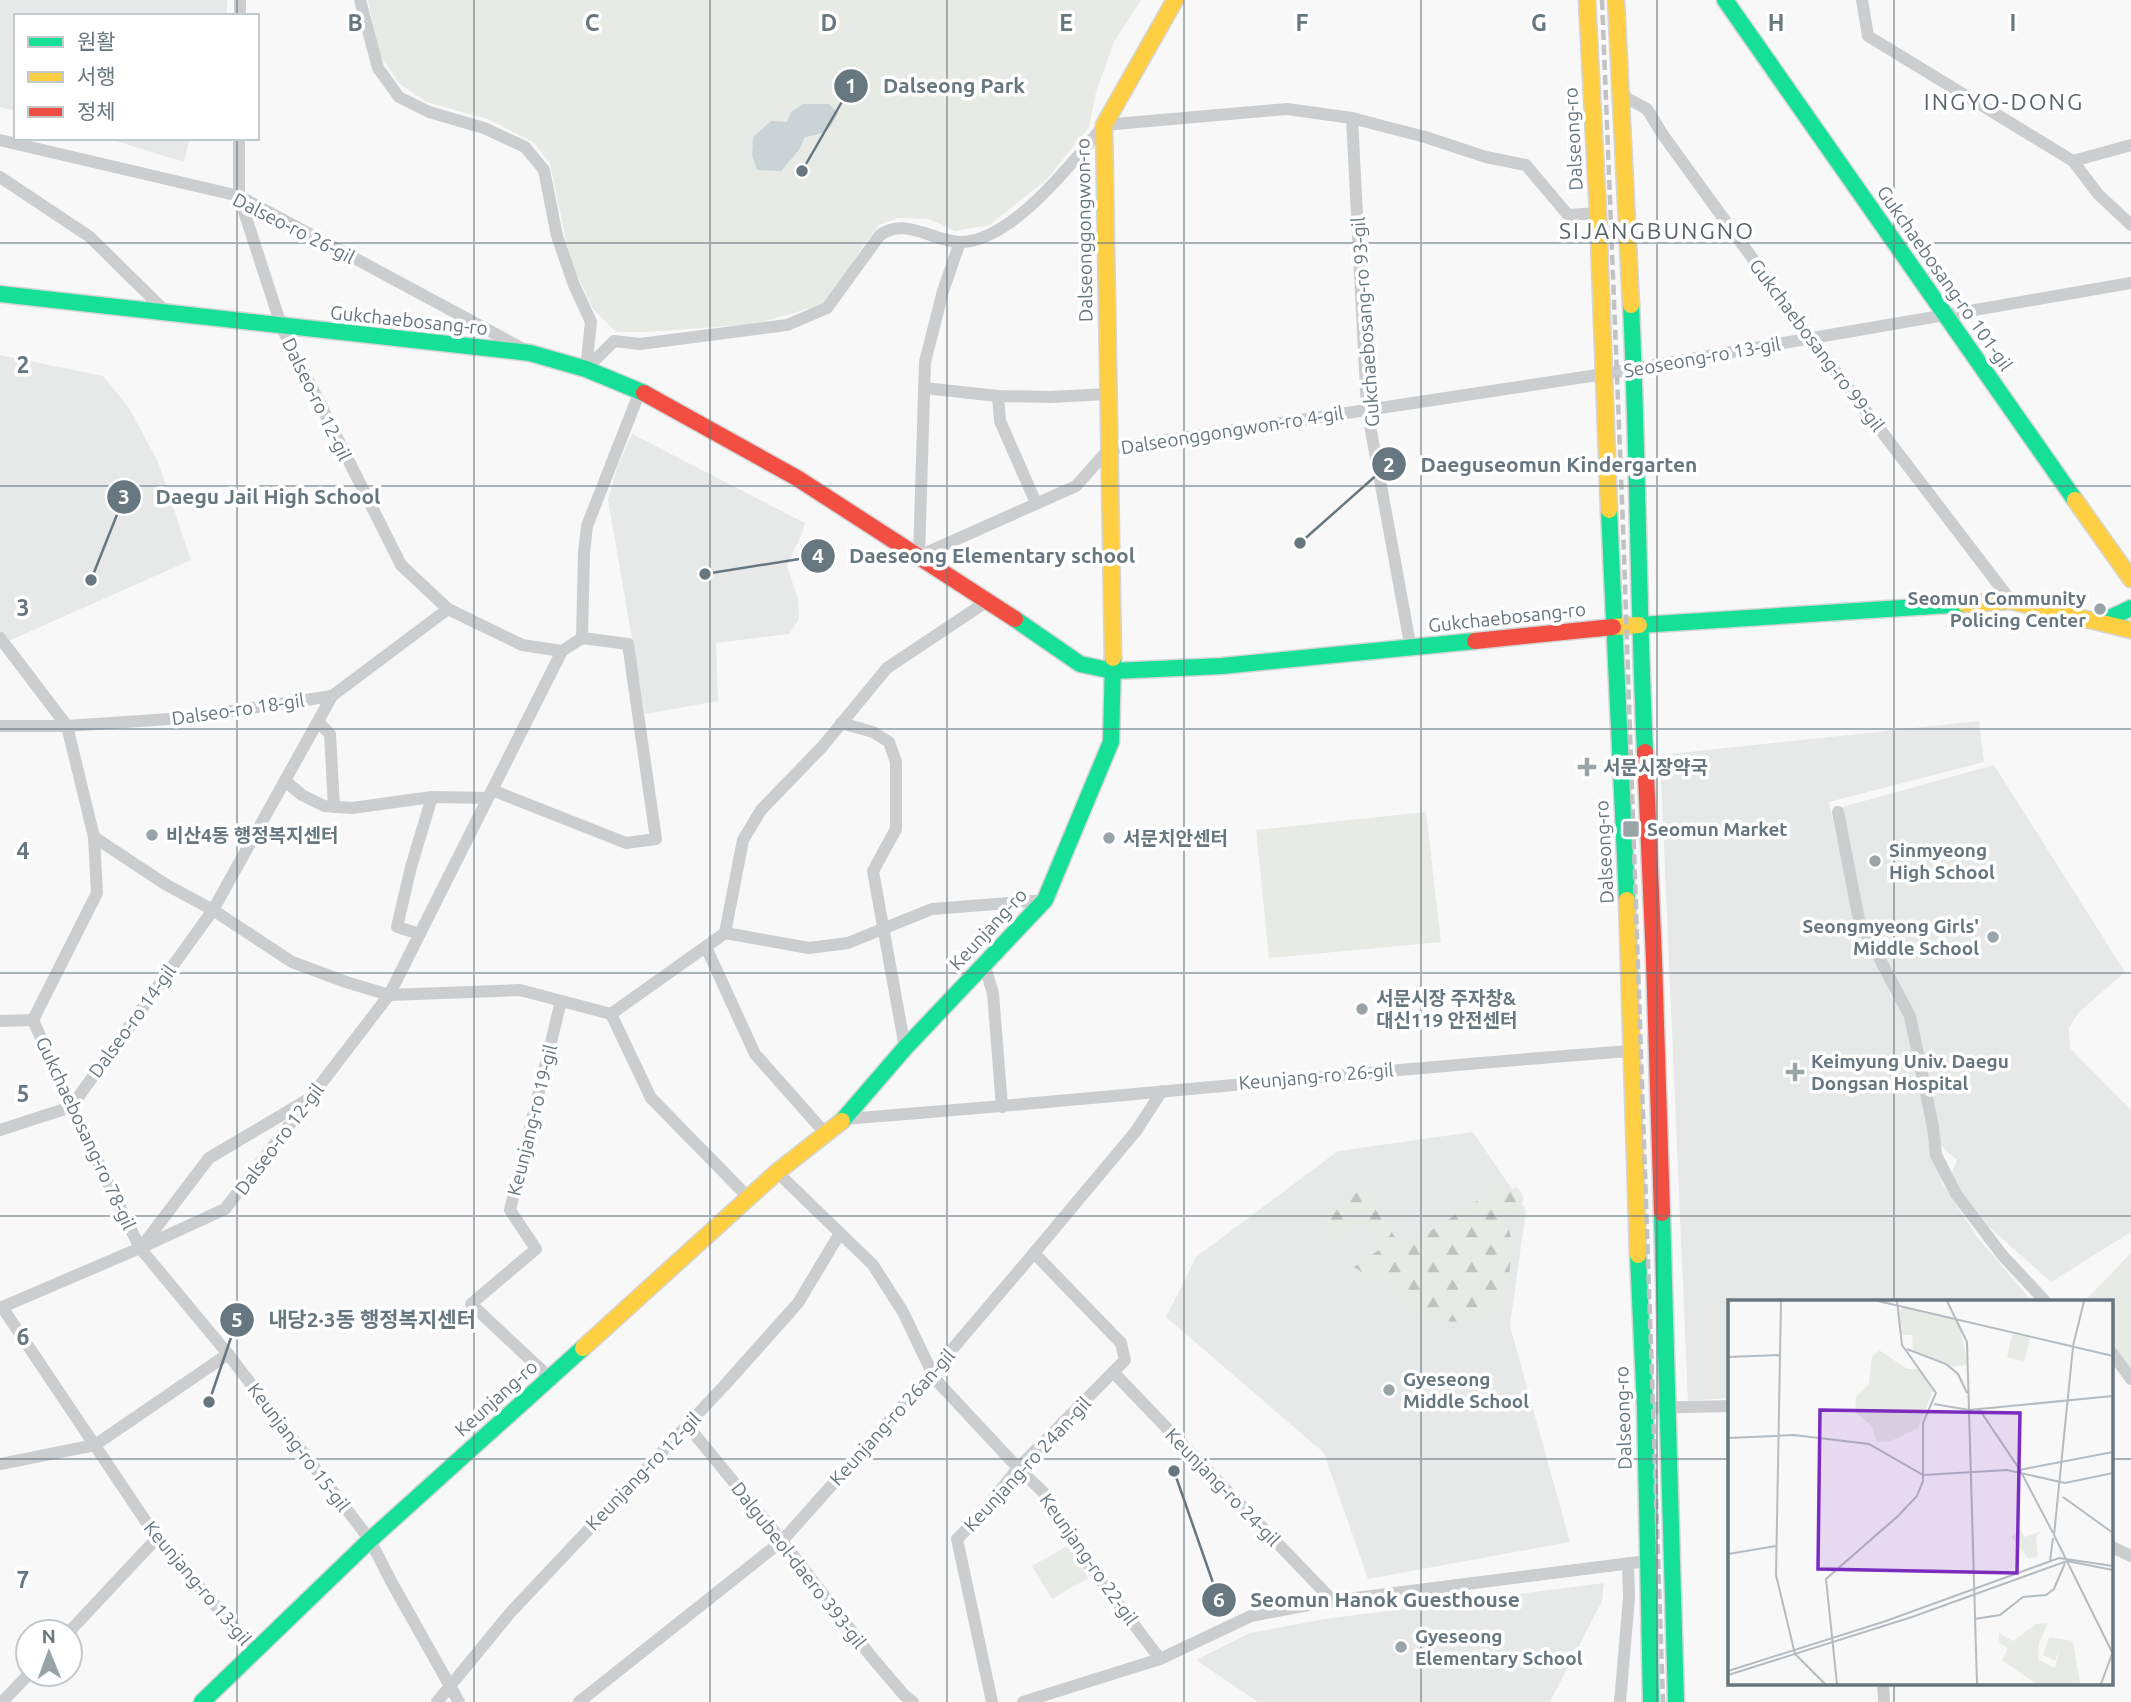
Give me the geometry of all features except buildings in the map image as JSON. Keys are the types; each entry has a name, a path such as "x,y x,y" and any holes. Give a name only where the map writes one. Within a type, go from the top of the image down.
{"main road":[{"name":"Dalseonggongwon-ro","path":"1113,671 1104,125 1175,0"},
{"name":"Dalseong-ro","path":"1587,0 1598,213 1613,627 1629,931 1645,1408 1651,1702"},
{"path":"1616,0 1634,369 1639,625 1654,960 1676,1702"},
{"name":"Gukchaebosang-ro 101-gil","path":"1726,0 2131,579"},
{"name":"Gukchaebosang-ro","path":"0,294 282,328 530,353 586,369 640,391 797,478 989,600 1080,664 1113,671 1222,666 1613,627 2011,601 2131,629"},
{"path":"2101,622 2131,608"},
{"name":"Keunjang-ro","path":"202,1702 370,1540 777,1172 844,1119 905,1048 1045,900 1111,742 1113,671"}],"street":[{"path":"360,0 378,68 399,97 429,112 484,128 525,148 544,170 557,236 574,285 591,322 586,369"},
{"path":"1862,0 1868,36 2073,161 2098,194 2131,225"},
{"name":"Gukchaebosang-ro 99-gil","path":"1621,95 1647,109 1811,339 2011,601"},
{"path":"586,369 614,341 640,344 787,325 827,308 880,235 890,228 906,229 960,243 979,239 1012,221 1048,190 1104,125 1287,109 1352,117 1486,157 1526,165 1568,215 1598,213"},
{"name":"Gukchaebosang-ro 93-gil","path":"1352,117 1367,409 1412,649"},
{"name":"Dalseo-ro 26-gil","path":"0,140 239,196 530,353"},
{"name":"Dalseo-ro 12-gil","path":"1,1307 225,1209 389,995 562,651 522,645 448,609 401,565 282,328 239,196 239,140"},
{"path":"2073,161 2131,145"},
{"path":"0,177 90,237 168,314"},
{"path":"960,243 943,291 925,362 919,555 1076,486 1109,449"},
{"name":"Seoseong-ro 13-gil","path":"1604,374 2131,283"},
{"name":"Dalseonggongwon-ro 4-gil","path":"1109,449 1604,374"},
{"path":"924,388 999,396 1107,394"},
{"path":"582,638 583,553 587,526 640,391"},
{"path":"999,396 1000,421 1036,503"},
{"path":"94,837 292,962 389,995 520,990 611,1014 725,933 743,840 761,810 822,747 887,668 989,600"},
{"name":"Dalseo-ro 18-gil","path":"0,726 66,726 184,719 332,696 448,609"},
{"name":"Gukchaebosang-ro 78-gil","path":"0,638 66,726 94,837 97,893 33,1020 71,1107 140,1248"},
{"path":"285,781 324,806 334,807 373,806 432,797 490,794 626,843 656,839 628,645 582,638 562,651"},
{"name":"Dalseo-ro 14-gil","path":"71,1107 213,910 332,696"},
{"path":"318,722 330,734 334,807"},
{"path":"841,723 873,732 889,742 896,762 896,829 873,871 905,1048"},
{"path":"420,934 397,928 411,867 432,797"},
{"path":"1838,812 1859,920 1910,1016 1933,1127 1936,1155 1956,1194 2003,1256 2044,1300"},
{"path":"725,933 809,948 848,943 932,909 1045,900"},
{"path":"706,947 755,1054 826,1134"},
{"path":"984,964 993,993 1002,1107"},
{"name":"Keunjang-ro 19-gil","path":"550,1378 471,1304 536,1249 510,1210 561,1001"},
{"path":"611,1014 651,1098 749,1198"},
{"path":"0,1021 33,1020"},
{"name":"Keunjang-ro 26-gil","path":"844,1119 1002,1107 1458,1063 1631,1051"},
{"name":"Keunjang-ro 26an-gil","path":"579,1702 782,1541 932,1373 1034,1253 1136,1131 1162,1091"},
{"name":"Dalseo-ro 12-gil","path":"140,1248 209,1158 309,1099"},
{"path":"0,1130 71,1107"},
{"name":"Keunjang-ro 22-gil","path":"777,1172 873,1265 902,1312 936,1379 1018,1468 1044,1492 1088,1564 1160,1659"},
{"name":"Keunjang-ro 12-gil","path":"437,1702 510,1613 724,1386 798,1303 840,1233"},
{"name":"Keunjang-ro 15-gil","path":"140,1248 228,1354 370,1540 459,1702"},
{"name":"Keunjang-ro 24an-gil","path":"992,1702 957,1539 979,1517 1018,1468 1125,1360 1121,1343 1034,1253"},
{"name":"Keunjang-ro 13-gil","path":"1,1307 157,1538 255,1651"},
{"path":"0,1464 96,1445 228,1354"},
{"path":"2114,1356 2131,1380"},
{"name":"Keunjang-ro 24-gil","path":"1113,1372 1333,1601"},
{"path":"1645,1408 1728,1406"},
{"name":"Dalgubeol-daero 393-gil","path":"687,1425 782,1541 870,1655 913,1702"},
{"path":"82,1618 157,1538"},
{"path":"2114,1548 2131,1556"},
{"path":"1023,1702 1160,1659 1251,1616 1333,1601 1647,1561"},
{"path":"1620,1702 1629,1598 1628,1563"},
{"path":"1883,1684 1884,1702"},
{"path":"2,1702 16,1688"}],"shaded area":[{"path":"0,0 227,0 227,14 14,14 14,110 0,107"},
{"path":"803,104 829,104 838,113 826,131 805,137 799,150 781,171 757,170 752,155 753,137 771,121 787,122 791,112"},
{"path":"112,140 190,140 184,162"},
{"path":"0,355 103,376 129,408 158,462 191,560 4,643 0,636"},
{"path":"632,434 805,523 787,566 798,599 799,619 789,634 716,643 718,701 645,714 608,500 618,465"},
{"name":"Keimyung Univ. Daegu Dongsan Hospital","path":"1979,721 1984,762 1829,802 1842,863 1905,1016 1933,1152 1943,1185 1978,1238 2031,1300 1728,1300 1728,1398 1688,1401 1660,755"},
{"path":"1994,765 2125,972 2078,1013 2069,1028 2070,1048 2131,1110 2131,1232 2051,1282 1989,1227 1950,1178 1957,1160 1940,1145 1914,1018 1863,918 1842,807"},
{"name":"Gyeseong Middle School","path":"1473,1132 1526,1210 1510,1326 1570,1542 1368,1579 1324,1453 1166,1317 1196,1257 1338,1151"},
{"name":"Gyeseong Elementary School","path":"1604,1583 1602,1601 1550,1702 1258,1702 1196,1660 1250,1633 1325,1619"}],"green space":[{"path":"368,0 1141,0 1114,42 1096,92 1089,127 1047,179 990,225 955,231 929,219 897,218 879,225 843,279 821,305 755,324 616,332 593,309 570,259 550,163 533,142 488,119 426,102 400,84 379,54"},
{"path":"1426,812 1441,942 1269,958 1256,830"},
{"path":"1501,1185 1506,1193 1516,1187 1523,1197 1521,1206 1504,1220 1512,1243 1507,1288 1497,1309 1474,1320 1460,1322 1432,1319 1410,1309 1381,1276 1374,1280 1354,1267 1382,1248 1363,1221 1335,1240 1321,1218 1358,1192 1365,1193 1403,1249"},
{"path":"2131,1253 2131,1380 2114,1356 2114,1300 2086,1300"},
{"path":"1069,1545 1088,1578 1052,1599 1032,1566"}],"railway":[{"path":"1602,0 1623,526 1663,1702"}],"traffic: fast":[{"path":"1725,0 2075,500"},
{"path":"0,294 530,353 586,369 644,393"},
{"path":"1631,305 1645,752"},
{"path":"1609,510 1627,900"},
{"path":"1639,625 1965,604"},
{"path":"2101,622 2131,608"},
{"path":"1015,619 1080,664 1113,671 1222,666 1475,641"},
{"path":"842,1121 905,1048 1045,900 1111,742 1113,658"},
{"path":"1662,1213 1676,1702"},
{"path":"1638,1255 1645,1408 1651,1702"},
{"path":"202,1702 370,1540 583,1348"}],"traffic: slow":[{"path":"1113,658 1104,125 1175,0"},
{"path":"1587,0 1609,510"},
{"path":"1616,0 1631,305"},
{"path":"2075,500 2131,579"},
{"path":"1965,604 2011,601 2131,630"},
{"path":"1613,627 1639,625"},
{"path":"1627,900 1638,1255"},
{"path":"583,1348 777,1172 842,1121"}],"traffic: jam":[{"path":"644,393 797,478 1015,619"},
{"path":"1475,641 1613,627"},
{"path":"1645,752 1662,1213"}],"place":[{"name":"Dalseong Park","path":"802,171"},
{"name":"Daeguseomun Kindergarten","path":"1300,543"},
{"name":"Daeseong Elementary school","path":"705,574"},
{"name":"Daegu Jail High School","path":"91,580"},
{"name":"Seomun Community Policing Center","path":"2100,609"},
{"name":"서문시장약국","path":"1587,767"},
{"name":"Seomun Market","path":"1631,829"},
{"name":"비산4동 행정복지센터","path":"152,835"},
{"name":"서문치안센터","path":"1109,838"},
{"name":"Sinmyeong High School","path":"1875,861"},
{"name":"Seongmyeong Girls' Middle School","path":"1993,937"},
{"name":"서문시장 주자창& 대신119 안전센터","path":"1362,1009"},
{"name":"Keimyung Univ. Daegu Dongsan Hospital","path":"1795,1072"},
{"name":"Gyeseong Middle School","path":"1389,1390"},
{"name":"내당2·3동 행정복지센터","path":"209,1402"},
{"name":"Seomun Hanok Guesthouse","path":"1174,1471"},
{"name":"Gyeseong Elementary School","path":"1401,1647"}],"district":[{"name":"INGYO-DONG","path":"2004,102"},
{"name":"SIJANGBUNGNO","path":"1657,231"}]}
